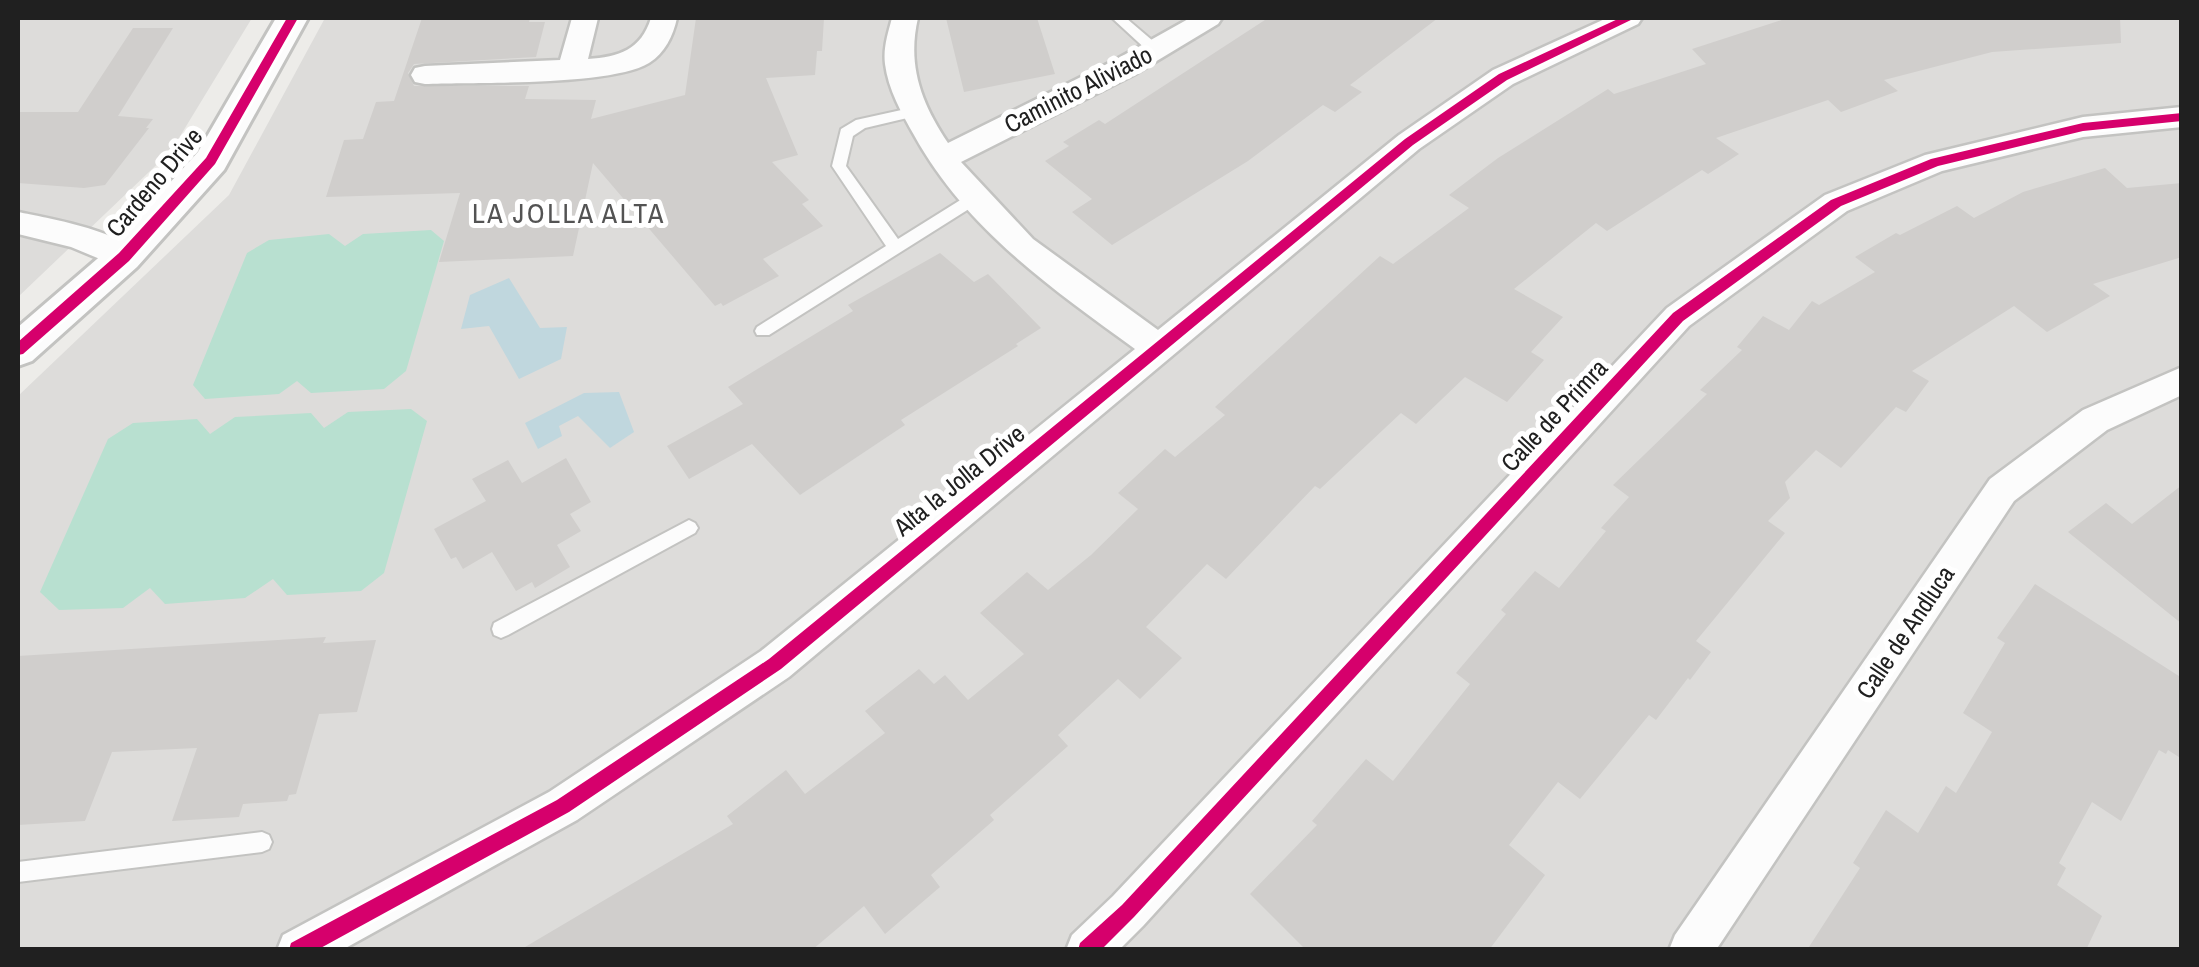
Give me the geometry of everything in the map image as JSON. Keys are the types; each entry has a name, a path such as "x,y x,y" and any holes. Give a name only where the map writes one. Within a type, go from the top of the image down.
{"street":[{"name":"Cardeno Drive","path":"18,350 124,257 211,161 292,18"},
{"path":"571,69 585,18"},
{"path":"424,74 613,68 639,60 660,38 664,18"},
{"path":"905,18 898,44 899,68 915,112 975,198 1021,246 1158,348"},
{"name":"Caminito Aliviado","path":"945,157 1156,50 1209,18"},
{"name":"Alta la Jolla Drive","path":"298,950 563,806 775,664 1409,142 1503,77 1629,18"},
{"name":"Calle de Primra","path":"1087,950 1142,896 1678,317 1836,203 1934,162 2082,127 2182,116"},
{"path":"18,222 78,237 124,257"},
{"name":"Calle de Andluca","path":"1690,950 2002,490 2095,420 2182,380"}],"lane":[{"path":"1118,18 1156,50"},
{"path":"896,248 839,166 846,133 861,124 915,112"},
{"path":"763,332 975,198"},
{"path":"501,630 689,528"},
{"path":"18,872 262,842"}],"shaded area":[{"path":"18,18 252,18 171,151 18,297"},
{"path":"325,18 2181,18 2181,949 18,949 18,396 229,195"}],"green space":[{"path":"431,230 444,241 406,371 384,389 311,393 297,381 279,394 205,399 193,385 247,253 269,240 329,234 345,246 363,234"},
{"path":"411,409 427,421 384,573 361,591 287,595 273,579 245,598 165,604 150,588 123,608 59,610 40,592 108,439 133,423 197,419 210,434 235,417 311,413 324,428 348,412"}],"water":[{"path":"509,278 540,328 567,327 561,359 519,379 489,326 461,329 470,295"},
{"path":"619,392 634,432 610,448 578,416 559,426 562,436 538,449 525,423 584,393"}],"building":[{"path":"422,18 530,18 529,22 545,22 536,57 414,64 408,73 414,86 529,86 525,99 596,100 591,119 685,95 696,18 824,18 822,51 817,51 815,75 766,78 798,155 772,162 809,200 802,204 823,226 763,259 779,276 723,306 715,306 593,163 573,256 439,262 460,193 326,197 344,140 363,139 376,102 394,101"},
{"path":"946,18 1037,18 1055,74 964,92"},
{"path":"1268,18 1438,18 1350,85 1362,92 1335,112 1323,105 1248,161 1112,245 1072,212 1092,199 1045,161 1069,146 1063,142 1099,120 1105,124"},
{"path":"1788,18 2120,18 2121,43 1992,52 1884,80 1898,91 1841,112 1828,100 1716,138 1739,154 1708,174 1702,170 1607,231 1596,223 1514,289 1563,317 1531,352 1544,360 1507,402 1465,377 1416,424 1401,413 1320,489 1315,486 1226,579 1207,564 1146,627 1182,658 1140,699 1118,679 1058,735 1068,746 990,815 994,820 931,875 940,887 885,934 864,906 812,950 520,950 733,824 727,816 786,770 805,794 885,733 865,711 919,669 934,684 945,675 968,700 1024,654 980,613 1027,572 1048,590 1091,555 1138,509 1118,493 1165,449 1175,457 1225,415 1215,407 1380,256 1393,264 1469,208 1449,195 1498,158 1608,89 1614,94 1706,64 1692,49"},
{"path":"133,28 173,28 118,116 153,119 149,128 105,185 84,188 18,183 18,112 78,112"},
{"path":"2105,168 2127,188 2182,183 2182,257 2093,284 2110,296 2047,332 2014,306 1912,371 1929,381 1906,412 1896,407 1841,468 1816,450 1785,482 1790,498 1768,521 1785,533 1696,641 1711,652 1690,680 1656,720 1649,715 1580,799 1558,782 1509,845 1545,875 1489,950 1306,950 1250,894 1317,825 1312,821 1366,759 1393,781 1470,684 1456,673 1506,614 1501,610 1535,571 1559,588 1606,531 1601,528 1629,497 1613,485 1707,394 1700,390 1742,350 1737,347 1763,316 1789,330 1812,301 1819,305 1875,272 1855,257 1896,233 1900,235 1957,206 1974,218 2023,192"},
{"path":"940,253 974,282 988,274 1041,328 901,420 905,425 800,495 752,444 689,479 667,446 743,404 728,387 853,311 848,305"},
{"path":"566,458 591,502 570,514 581,531 557,545 570,567 535,588 532,582 516,591 492,552 463,569 456,557 451,559 434,529 486,501 472,479 508,460 522,483"},
{"path":"2182,485 2182,624 2068,532 2106,503 2132,524"},
{"path":"2035,584 2182,678 2182,759 2168,750 2166,754 2159,750 2121,821 2092,802 2059,863 2066,868 2057,885 2102,916 2086,950 1807,950 1860,868 1853,863 1886,810 1918,833 1946,786 1956,793 1992,732 1963,713 2005,643 1997,638"},
{"path":"326,637 323,643 376,640 357,712 319,714 296,794 289,795 287,801 243,804 239,817 172,821 197,748 112,752 85,821 18,825 18,656"}],"cycle path":[{"path":"18,350 124,257 211,161 292,18"},
{"path":"298,950 563,806 775,664 1409,142 1503,77 1629,18"},
{"path":"1087,950 1128,911 1678,317 1836,203 1935,162 2083,127 2182,117"}],"district":[{"name":"LA JOLLA ALTA","path":"569,213"}]}
